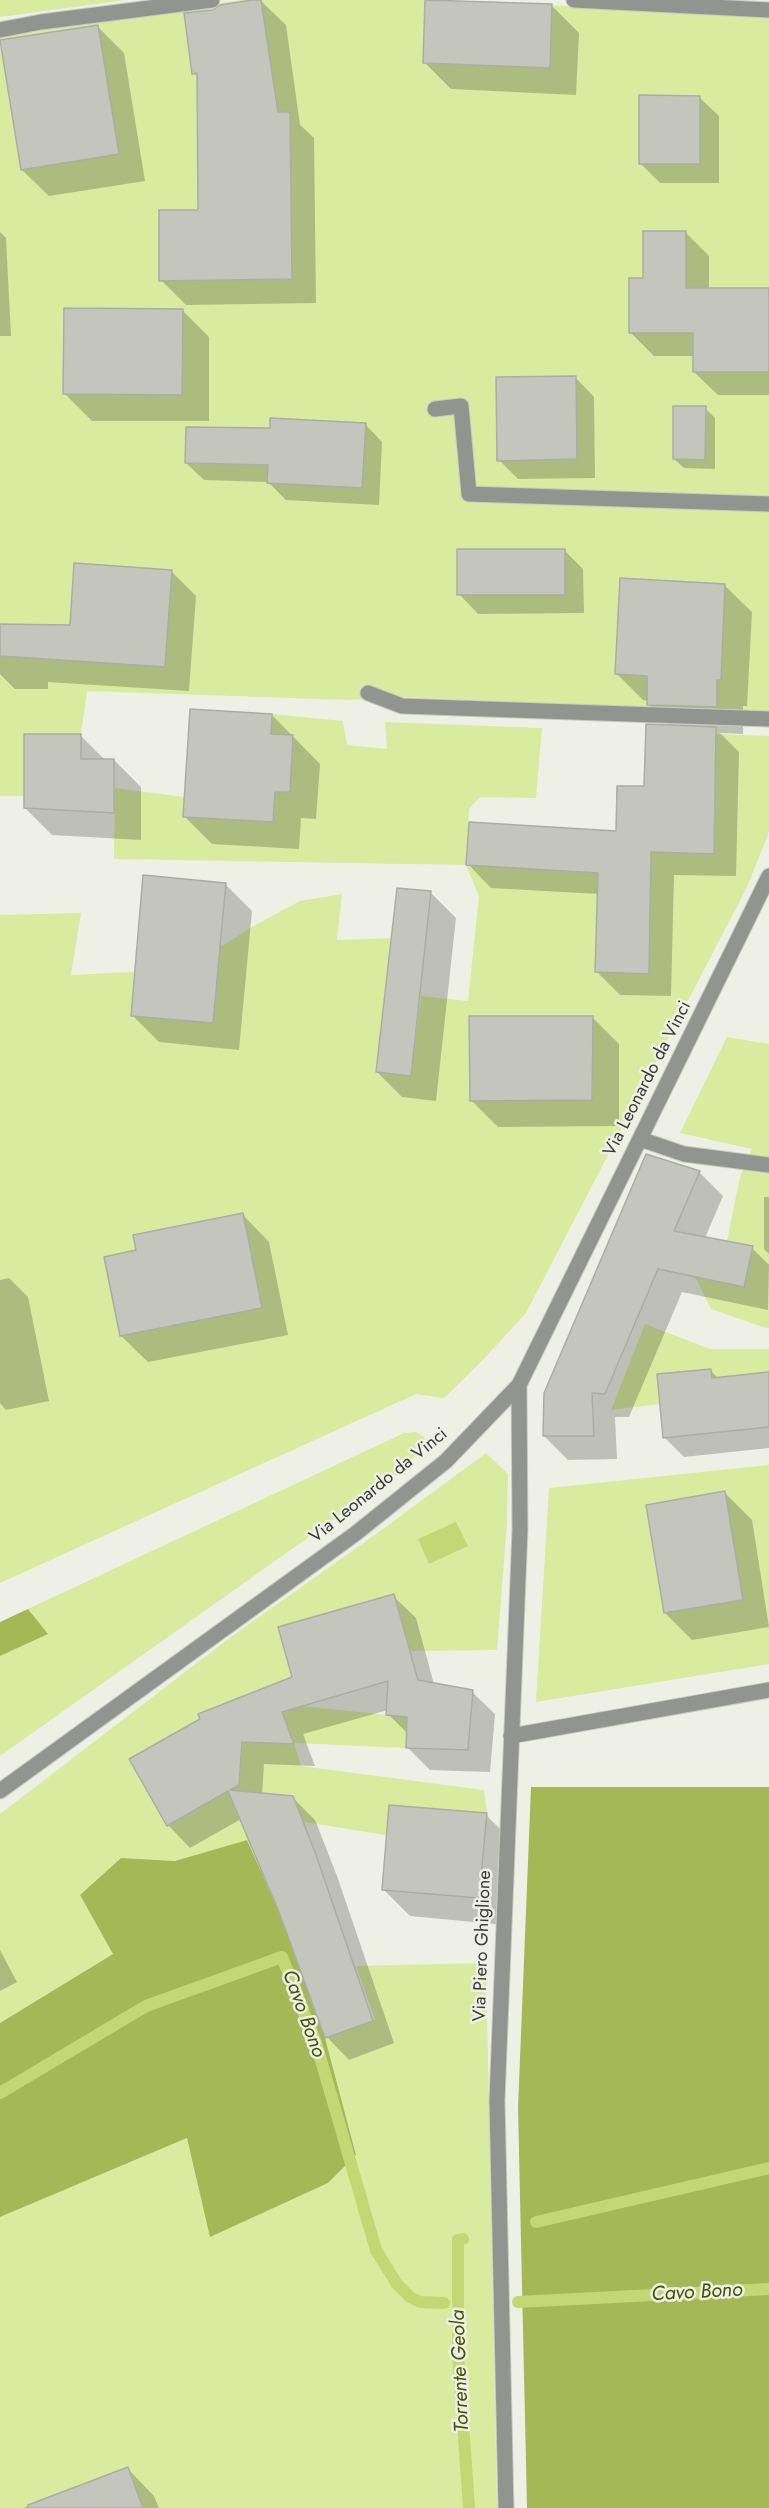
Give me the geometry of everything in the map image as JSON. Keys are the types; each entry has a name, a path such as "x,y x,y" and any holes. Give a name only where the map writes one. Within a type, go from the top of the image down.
{"street":[{"path":"0,30 41,22 212,0"},
{"path":"574,0 769,10"},
{"path":"435,410 461,406 469,494 769,504"},
{"path":"368,693 402,705 769,719"},
{"name":"Via Leonardo da Vinci","path":"0,1791 354,1534 446,1461 519,1385 597,1222 769,876"},
{"path":"640,1139 684,1154 769,1165"},
{"name":"Via Piero Ghiglione","path":"506,2508 497,2100 520,1529 519,1385"},
{"path":"511,1736 769,1690"}],"shaded area":[{"path":"0,0 126,0 0,17"},
{"path":"241,0 444,0 769,16 769,713 404,697 349,700 87,691 81,734 24,734 24,796 0,796 0,35"},
{"path":"272,714 343,721 347,745 387,749 385,722 542,728 536,798 480,797 469,809 466,865 114,859 115,788 184,797 184,817 272,822 275,792 290,792 293,736 271,734"},
{"path":"716,734 769,736 769,832 747,887 526,1313 444,1398 416,1394 0,1583 0,915 81,913 71,975 134,972 131,1016 213,1023 219,948 255,925 300,901 342,894 337,940 391,938 376,1072 411,1076 421,996 468,1001 479,896 466,865 590,873 615,852 713,854"},
{"path":"727,1037 769,1044 769,1329 711,1309 695,1277 744,1287 752,1247 727,1241 740,1177 752,1149 680,1133"},
{"path":"645,1324 710,1349 769,1349 769,1372 712,1378 710,1369 657,1374 660,1404 611,1410"},
{"path":"416,1432 425,1438 421,1449 402,1471 0,1756 0,1656 47,1634 28,1609 404,1433"},
{"path":"486,1453 508,1474 507,1523 497,1650 410,1651 301,1706 407,1717 406,1748 294,1743 301,1766 484,1790 487,1813 389,1805 386,1835 304,1822 315,1852 279,1912 247,1840 175,1861 121,1858 80,1895 113,1954 0,2023 0,1814 228,1639"},
{"path":"769,1465 769,1664 536,1702 549,1488"},
{"path":"456,1522 468,1546 429,1564 418,1539"},
{"path":"28,1609 48,1634 0,1656 0,1622"},
{"path":"531,1787 769,1787 769,2508 527,2508 518,2108"},
{"path":"247,1840 279,1912 325,2038 356,2155 328,2183 210,2237 187,2138 0,2217 0,2023 113,1954 80,1895 121,1858 175,1861"},
{"path":"486,1963 497,2508 0,2508 0,2217 187,2138 356,2155 325,2038 375,2020 356,1966"}],"building":[{"path":"261,0 278,112 290,112 292,279 159,281 159,210 198,210 197,73 192,74 184,13 213,10 220,5"},
{"path":"425,0 552,4 550,68 423,63"},
{"path":"98,25 119,154 21,170 0,40"},
{"path":"639,95 700,96 700,164 639,164"},
{"path":"643,231 686,231 686,288 769,288 769,372 693,372 693,333 629,333 629,278 643,278"},
{"path":"64,308 183,309 182,395 63,394"},
{"path":"576,376 577,459 497,461 496,377"},
{"path":"673,406 706,406 705,460 673,459"},
{"path":"270,418 366,423 362,488 267,483 268,465 185,463 186,427 270,428"},
{"path":"457,549 565,549 565,595 457,595"},
{"path":"74,563 172,570 165,667 0,656 0,624 70,625"},
{"path":"620,578 725,584 721,680 717,680 717,707 647,705 647,676 615,674"},
{"path":"190,709 272,714 271,734 293,735 290,792 275,792 273,822 183,817"},
{"path":"646,724 716,727 714,854 651,852 649,974 595,972 598,873 466,865 469,822 616,831 617,786 644,786"},
{"path":"24,734 81,734 81,759 114,759 114,813 24,808"},
{"path":"143,875 226,883 213,1023 131,1016"},
{"path":"397,888 431,891 411,1076 376,1072"},
{"path":"469,1016 593,1016 592,1100 470,1101"},
{"path":"646,1154 700,1171 674,1231 753,1246 744,1287 658,1269 605,1394 592,1393 594,1436 543,1436 544,1393"},
{"path":"243,1213 262,1308 120,1336 104,1257 136,1250 133,1235"},
{"path":"711,1369 712,1378 769,1372 769,1427 663,1438 657,1374"},
{"path":"725,1491 743,1600 664,1613 646,1505"},
{"path":"394,1594 418,1680 473,1690 468,1750 406,1748 407,1717 386,1715 388,1681 282,1712 294,1744 242,1742 239,1785 230,1790 293,1796 315,1852 373,2021 325,2038 279,1912 228,1791 167,1826 129,1759 200,1719 198,1714 292,1677 278,1627"},
{"path":"389,1805 487,1813 479,1898 382,1890"},
{"path":"128,2467 143,2508 28,2508 28,2505"}],"waterway":[{"name":"Cavo Bono","path":"0,2093 146,2006 282,1957 316,2043 376,2250 397,2284 410,2297 420,2302 444,2303"},
{"name":"Torrente Geola","path":"536,2222 769,2168"},
{"name":"Torrente Geola","path":"463,2239 458,2240 458,2353 469,2508"},
{"name":"Cavo Bono","path":"518,2302 769,2289"}]}
